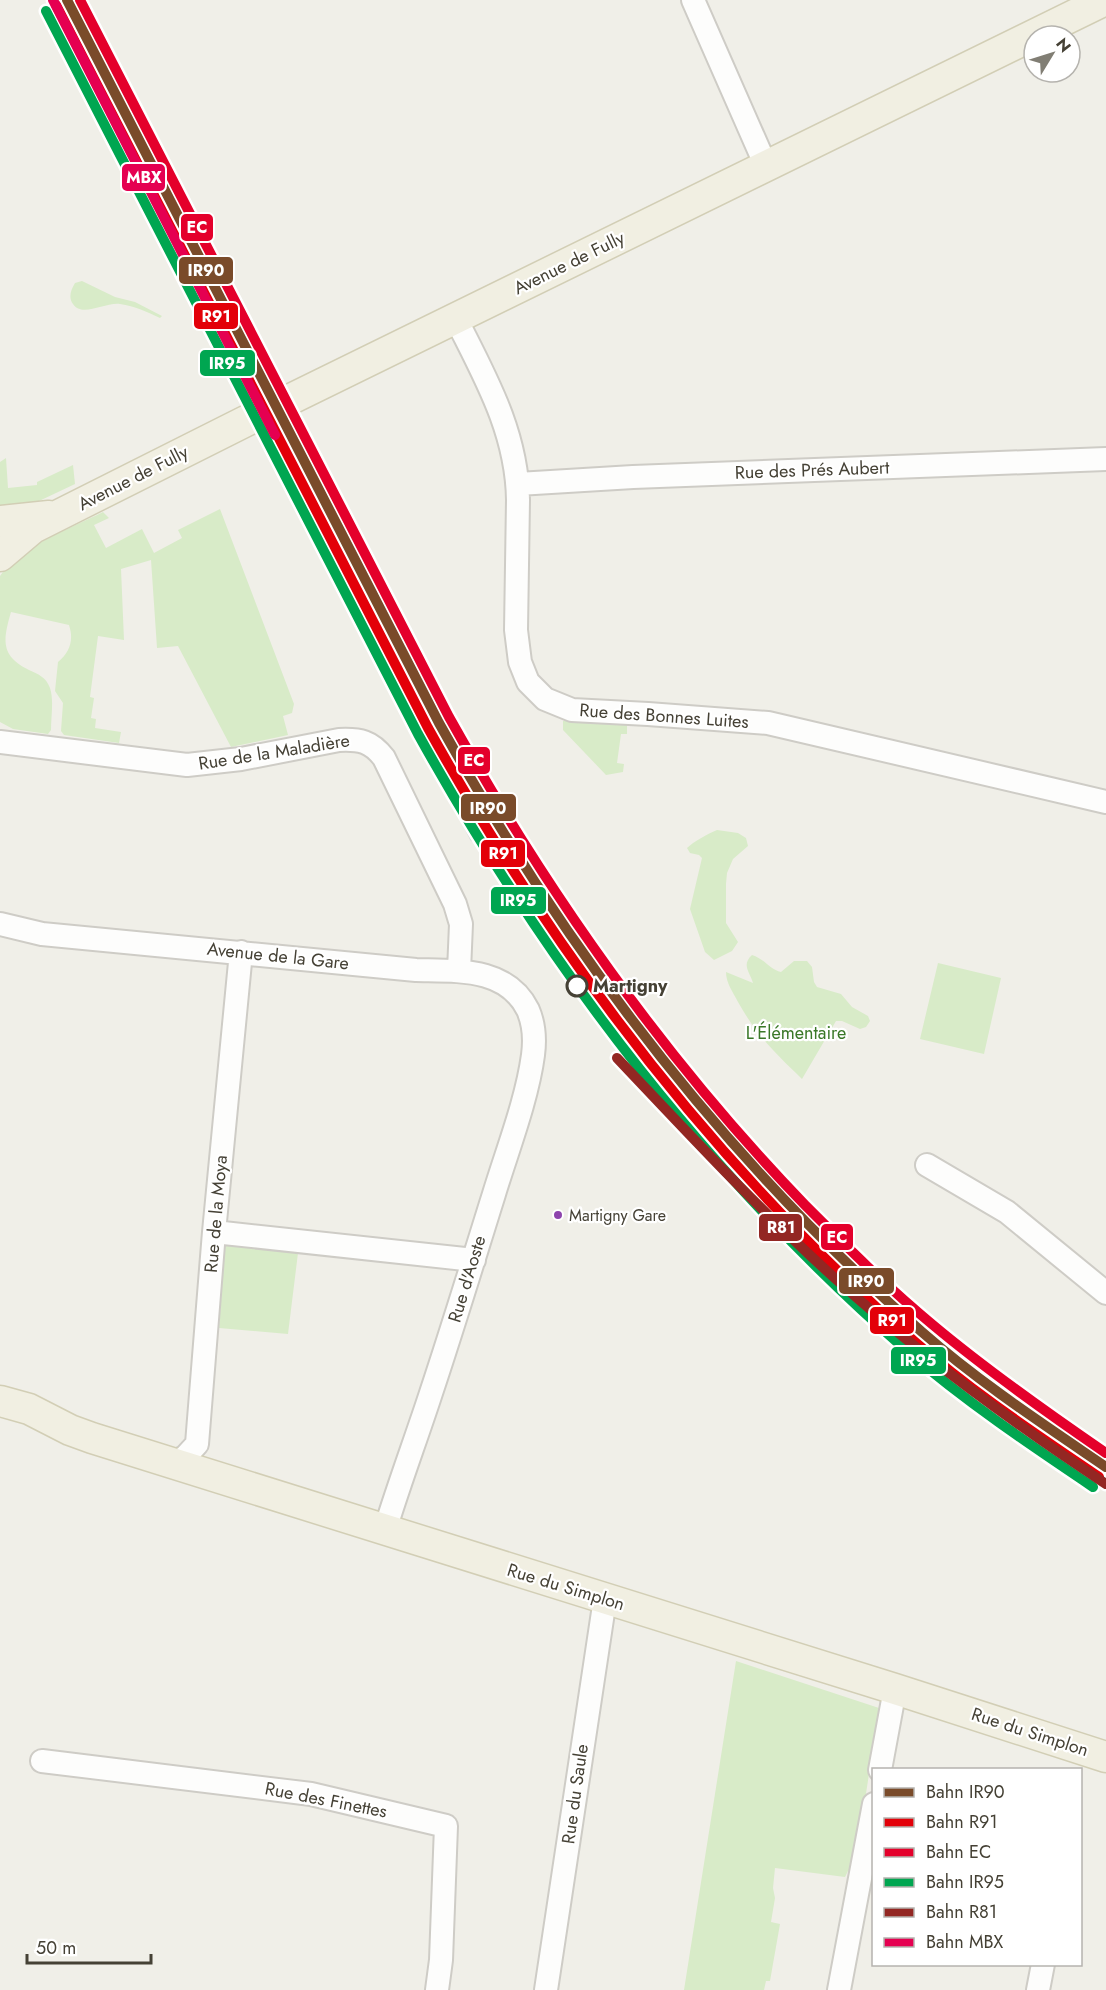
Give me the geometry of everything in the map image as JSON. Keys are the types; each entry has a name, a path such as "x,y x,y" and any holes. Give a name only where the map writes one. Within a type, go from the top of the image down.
{"main road":[{"name":"Avenue de Fully","path":"0,556 33,528 1105,0"},
{"path":"0,521 63,513"},
{"name":"Avenue de Fully","path":"0,533 33,528"},
{"name":"Rue du Simplon","path":"0,1381 29,1409"},
{"name":"Rue du Simplon","path":"0,1401 29,1409 70,1430 171,1464 895,1689 1091,1759"}],"street":[{"path":"693,0 766,166"},
{"name":"Rue des Bonnes Luites","path":"456,319 502,415 518,483 516,630 520,663 528,682 545,699 572,710 768,723 1106,802"},
{"name":"Rue des Prés Aubert","path":"518,483 664,475 1106,459"},
{"name":"Rue de la Maladière","path":"0,742 187,765 249,758 339,740 356,739 371,744 384,758 455,904 461,924 459,971"},
{"name":"Avenue de la Gare","path":"0,924 42,934 416,970 459,971 488,976 504,983 518,994 527,1009 532,1024"},
{"name":"Rue de la Moya","path":"171,1464 185,1457 197,1444 214,1232 241,952"},
{"name":"Rue d'Aoste","path":"385,1530 474,1260 530,1072 534,1046 532,1024"},
{"path":"927,1165 1007,1212 1106,1293"},
{"path":"214,1232 474,1260"},
{"name":"Rue du Saule","path":"546,1990 605,1599"},
{"path":"880,1768 895,1689"},
{"name":"Rue des Finettes","path":"42,1761 311,1794 446,1826 441,1960 437,1990"},
{"path":"839,1990 872,1809"},
{"path":"1038,1990 1043,1966"}],"green space":[{"path":"82,281 115,297 135,302 162,316 160,318 120,304 88,310 77,308 71,301 72,288 75,283"},
{"path":"6,458 8,488 37,485 37,482 73,465 75,484 18,511 0,510 0,462"},
{"path":"220,509 294,704 292,713 283,716 288,735 231,747 178,646 157,648 151,560 121,569 124,640 98,636 90,697 94,698 91,718 96,719 95,728 121,732 119,743 64,735 61,731 63,703 55,691 58,662 68,650 71,641 69,625 11,612 6,631 8,653 20,665 41,676 48,684 52,698 51,730 48,734 13,729 0,722 0,576 9,565 47,539 103,512 109,518 94,525 106,548 142,529 154,553 182,538 178,530"},
{"path":"563,721 627,722 627,734 621,734 617,763 624,764 623,772 606,775 563,730"},
{"path":"717,830 738,833 746,838 748,846 733,859 727,873 726,923 738,942 732,951 714,960 705,952 690,909 702,858 690,853 687,848"},
{"name":"L'Élémentaire","path":"752,955 781,972 794,961 807,961 812,967 817,987 841,994 852,1007 868,1016 870,1021 866,1027 860,1029 842,1021 836,1021 802,1079 759,1034 728,984 726,972 753,983 747,969 747,962"},
{"path":"938,963 1001,978 984,1054 920,1039"},
{"path":"225,1244 298,1253 288,1334 219,1328"},
{"path":"736,1661 879,1708 855,1866 848,1871 845,1877 775,1868 773,1888 775,1898 771,1922 780,1924 770,1981 766,1981 764,1990 684,1990"}],"railway":[{"path":"275,435 341,577 473,838"}],"rail line":[{"name":"MBX","path":"53,0 275,435"},
{"name":"IR90","path":"67,0 439,723 488,808 540,890 596,971 654,1048 716,1124 781,1196 850,1266 922,1332 966,1368 1106,1467"},
{"name":"EC","path":"80,0 449,717 527,847 611,973 656,1033 753,1149 852,1251 954,1342 1018,1391 1106,1453"},
{"name":"R91","path":"56,5 428,728 530,896 586,977 645,1056 707,1132 773,1205 842,1274 914,1341 959,1378 1099,1477"},
{"name":"IR95","path":"46,11 418,734 520,903 576,985 635,1063 698,1140 764,1213 833,1283 906,1350 951,1387 1093,1487"},
{"name":"R81","path":"617,1058 753,1200 869,1309 968,1387 1036,1437 1106,1484"}],"place":[{"name":"Martigny","path":"577,986"},
{"name":"Martigny Gare","path":"558,1215"}]}
